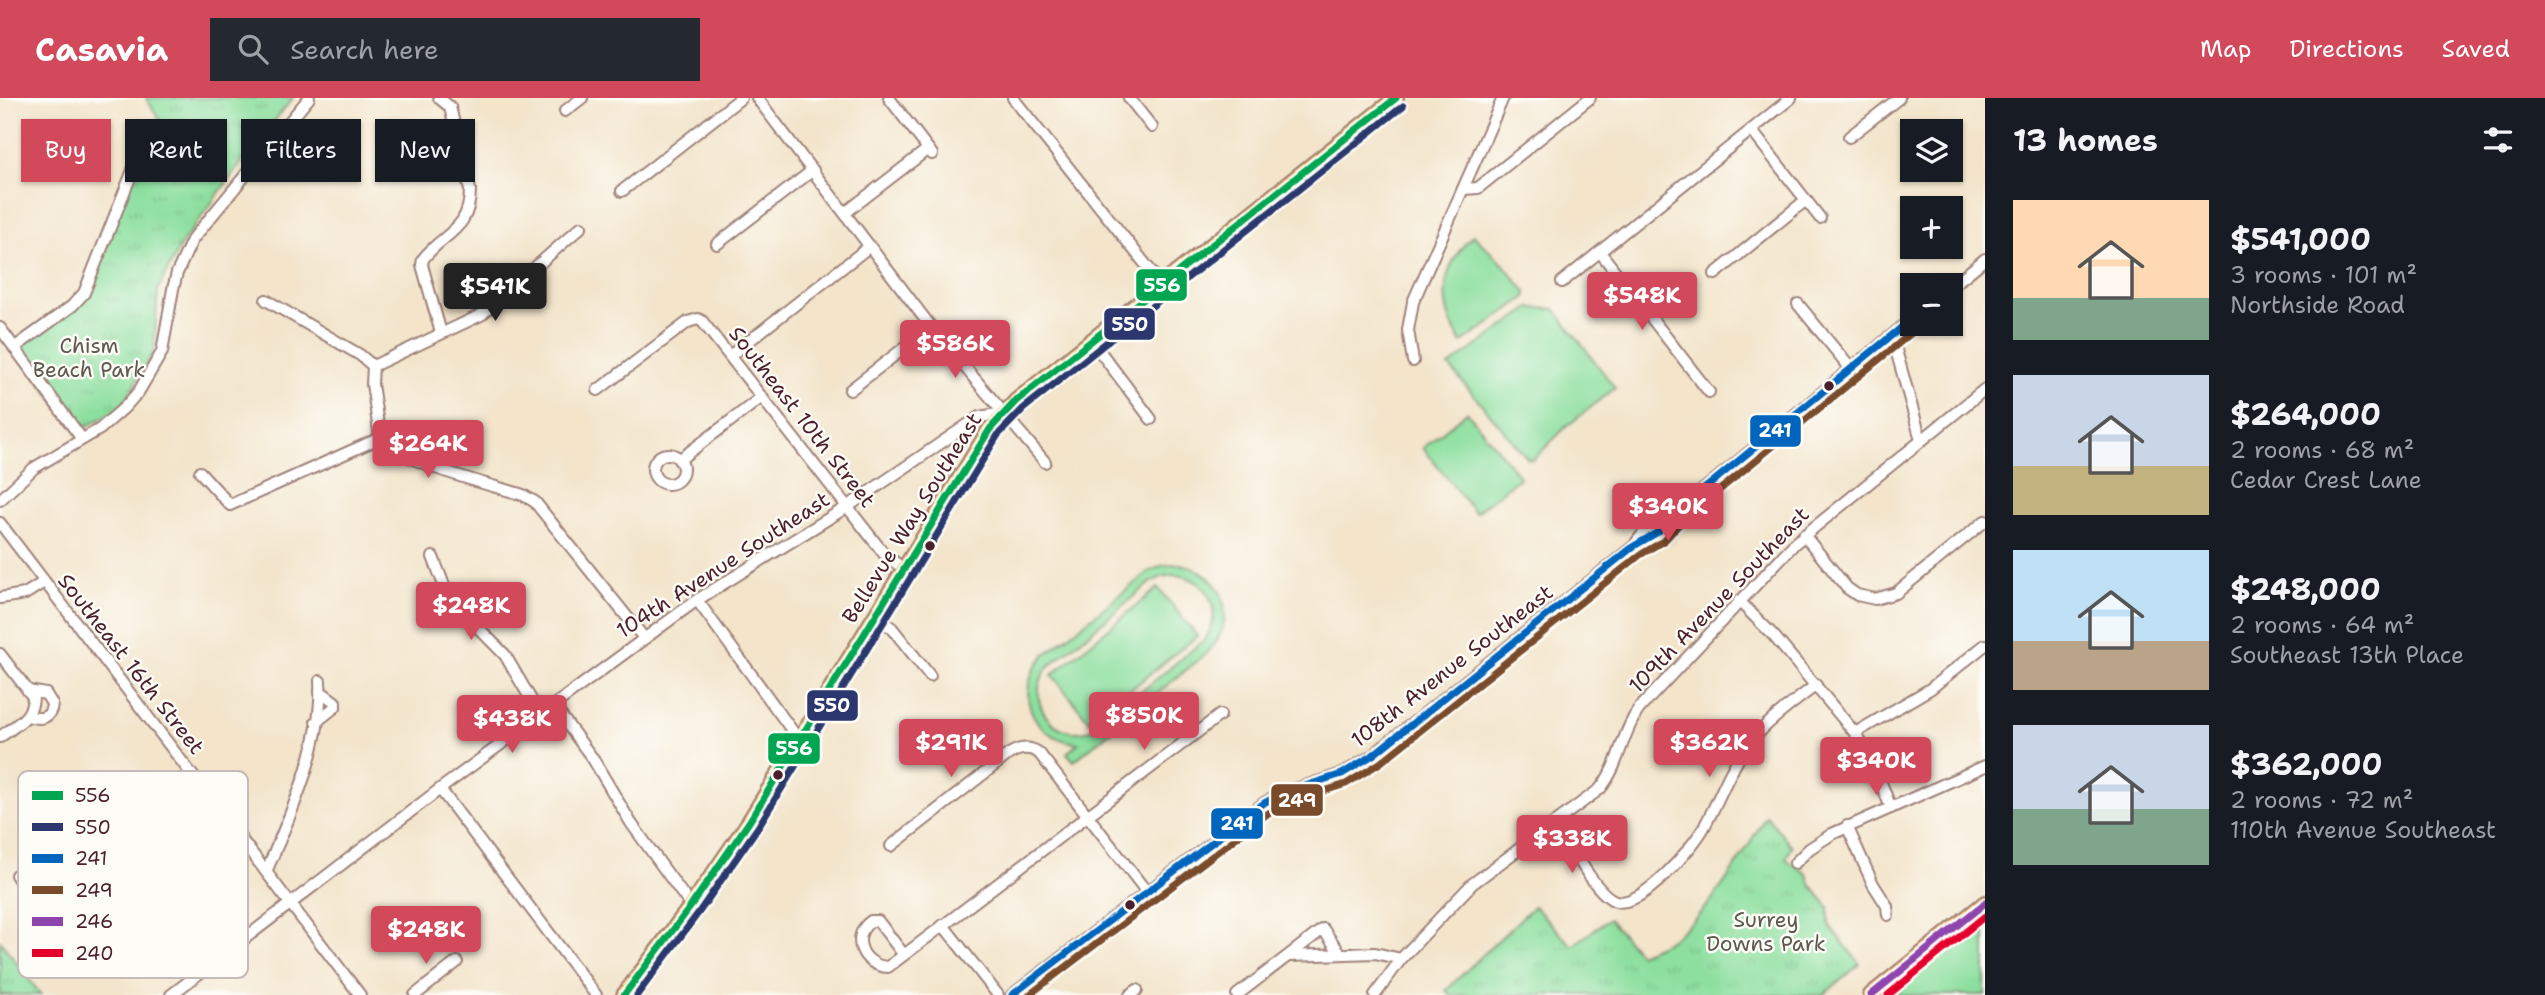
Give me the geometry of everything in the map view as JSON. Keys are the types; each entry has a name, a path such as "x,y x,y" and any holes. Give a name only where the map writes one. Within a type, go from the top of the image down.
{"main road":[{"name":"Bellevue Way Southeast","path":"624,995 749,822 990,429 1004,413 1092,341 1396,98"},
{"path":"1871,995 1985,903"}],"street":[{"path":"439,98 450,107 470,190 464,221 423,260 422,265 441,332"},
{"path":"565,111 582,98"},
{"path":"622,191 741,98"},
{"path":"757,98 931,327 1045,462"},
{"path":"845,213 930,151 889,98"},
{"path":"1013,98 1162,285"},
{"path":"1129,98 1152,127"},
{"path":"1413,361 1408,330 1413,302 1503,98"},
{"path":"1463,189 1478,188 1590,98"},
{"path":"1562,282 1791,98"},
{"path":"1849,137 1899,98"},
{"path":"0,500 34,468 100,429 125,407 150,375 162,352 177,273 192,240 302,101"},
{"path":"1752,131 1820,218"},
{"path":"717,244 813,170"},
{"path":"15,348 72,306 83,293 128,182"},
{"path":"1715,274 1806,200"},
{"path":"373,366 481,315 581,227"},
{"path":"731,355 870,246"},
{"path":"1600,252 1709,392"},
{"path":"1963,277 1985,259"},
{"path":"267,300 360,355 373,366"},
{"path":"1798,304 1851,369"},
{"name":"Southeast 10th Street","path":"598,390 688,322 698,319 706,324 731,355 885,555 904,569"},
{"path":"850,390 931,327"},
{"path":"0,328 82,439"},
{"name":"108th Avenue Southeast","path":"1012,995 1264,803 1283,793 1342,774 1373,755 1634,546 1640,536 1668,513 1676,512 1900,328"},
{"path":"1887,339 1896,350 1921,440"},
{"path":"1092,341 1151,419"},
{"path":"373,366 372,384 380,438 387,447 408,457 523,495 535,502 644,638"},
{"name":"109th Avenue Southeast","path":"1375,995 1401,959 1472,884 1592,797 1609,779 1627,727 1639,709 1804,535 1985,389"},
{"path":"679,460 762,397"},
{"name":"104th Avenue Southeast","path":"248,935 696,600 909,467 979,417 1004,413"},
{"path":"200,472 230,505 380,438"},
{"path":"1804,535 1853,592 1866,598 1889,597 1985,521"},
{"name":"Southeast 16th Street","path":"0,523 189,771"},
{"path":"433,557 449,598 505,655 540,715"},
{"path":"0,598 24,594 44,582"},
{"path":"696,600 799,740"},
{"path":"1739,601 1773,635 1855,733 1872,760 1891,808"},
{"path":"874,616 892,628 930,676"},
{"path":"1855,733 1930,689 1985,646"},
{"path":"0,654 33,697 32,711 28,716 0,737"},
{"path":"1557,821 1602,892 1615,901 1622,902 1638,897 1675,864 1703,830 1729,774 1747,746 1774,719 1816,685"},
{"path":"265,872 290,818 313,744 320,686 335,702 335,706 316,722"},
{"path":"28,691 47,694 52,708 49,715 43,718 28,716"},
{"path":"553,705 593,759 632,824 691,905"},
{"path":"904,955 878,921 871,921 859,937 862,952 875,965 888,967 904,955 1087,814 1220,715"},
{"path":"891,846 1009,754 1027,748 1039,753 1146,891"},
{"path":"1795,863 1819,842 1847,826 1985,766"},
{"path":"440,789 596,995"},
{"path":"1847,826 1873,884 1887,906 1888,915"},
{"name":"Southeast 16th Street","path":"248,849 360,995"},
{"path":"943,925 998,995"},
{"path":"1237,995 1323,929 1340,953"},
{"path":"1289,956 1382,953 1401,959"},
{"path":"415,995 457,962"},
{"name":"104th Avenue Southeast","path":"171,995 193,978"}],"green space":[{"name":"Chism Beach Park","path":"146,98 293,98 276,119 241,119 241,163 182,243 158,289 154,351 122,406 78,432 14,348 79,300 128,182 227,182 227,119 159,119"},
{"path":"1473,235 1504,265 1526,292 1526,297 1462,343 1449,315 1446,287 1454,260"},
{"path":"1530,308 1555,309 1615,388 1566,427 1533,460 1528,459 1449,366"},
{"path":"1467,412 1520,477 1475,513 1423,448"},
{"path":"1180,564 1195,569 1217,587 1225,613 1217,640 1207,653 1074,761 1067,753 1078,743 1048,732 1031,710 1029,682 1035,667 1046,654 1150,571 1164,565","holes":["1161,577 1185,577 1196,582 1210,597 1213,618 1204,640 1098,727 1083,732 1069,731 1048,718 1041,707 1039,694 1041,681 1048,667 1150,583"]},
{"path":"1158,588 1197,636 1090,722 1052,675"},
{"name":"Surrey Downs Park","path":"1766,816 1792,846 1786,859 1807,874 1811,885 1829,907 1829,925 1860,964 1823,995 1450,995 1446,990 1534,906 1572,946 1609,919 1639,954 1665,943 1692,922 1716,894"},
{"path":"1985,922 1985,995 1894,995"},
{"path":"0,941 18,965 18,978 28,978 41,995 0,995"}],"transit line":[{"name":"556","path":"624,995 691,906 749,822 990,429 1016,401 1396,98"},
{"name":"550","path":"637,995 758,827 998,435 1023,409 1403,106"},
{"name":"241","path":"1012,995 1264,803 1283,793 1342,774 1373,755 1634,546 1658,532 1676,512 1900,329"},
{"name":"249","path":"1029,995 1270,812 1287,803 1346,784 1380,763 1640,555 1665,540 1684,519 1908,336"},
{"name":"246","path":"1871,995 1985,903"},
{"name":"240","path":"1888,995 1985,916"}]}
